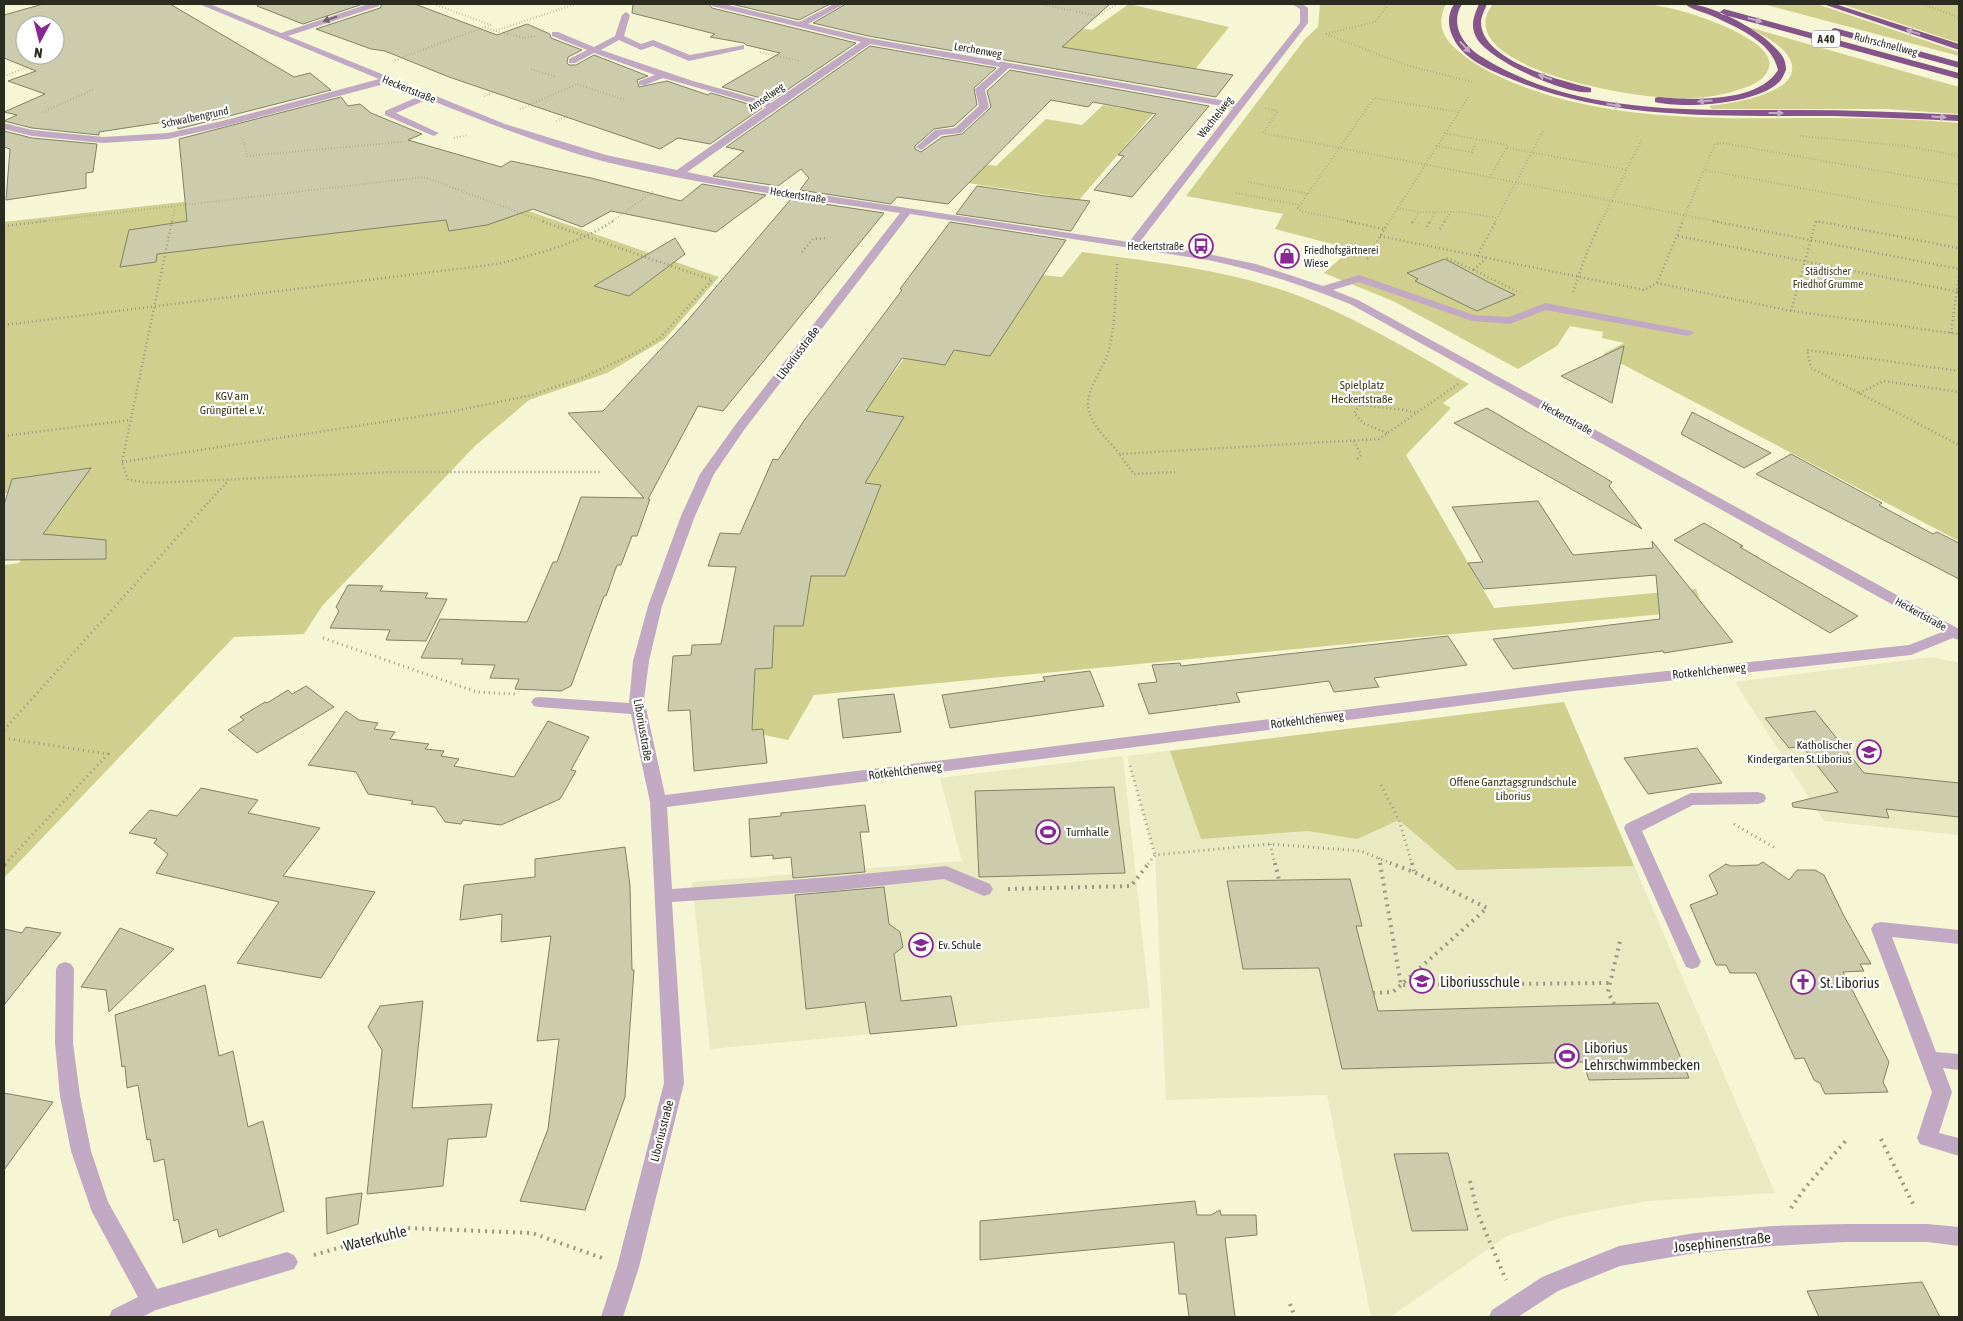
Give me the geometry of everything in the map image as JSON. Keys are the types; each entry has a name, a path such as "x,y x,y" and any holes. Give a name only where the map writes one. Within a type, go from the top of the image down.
{"highway":[{"path":"1458,4 1454,9 1452,26 1457,38 1467,51 1485,63 1529,84 1600,103 1677,112 1851,113 1959,118"},
{"path":"1483,4 1477,14 1477,31 1484,43 1496,54 1543,77 1600,92"},
{"path":"1619,95 1666,101 1718,100 1753,93 1777,79 1782,68 1781,60 1771,47 1733,23 1690,4"},
{"name":"Ruhrschnellweg","path":"1690,4 1959,76"},
{"path":"1827,4 1959,47"},
{"name":"Ruhrschnellweg","path":"1822,28 1959,65"}],"street":[{"name":"Heckertstraße","path":"203,4 490,122 604,158 678,174 906,212 1208,257 1256,267 1324,289 1354,302 1957,633"},
{"path":"282,36 376,4"},
{"name":"Lerchenweg","path":"715,4 868,41 1240,105"},
{"path":"800,25 840,4"},
{"name":"Wachtelweg","path":"1131,246 1304,23 1304,8 1296,4"},
{"path":"572,61 619,37 626,15"},
{"path":"556,34 665,76 728,95 774,106"},
{"path":"619,37 641,47"},
{"name":"Amselweg","path":"678,174 868,41"},
{"path":"615,58 640,51 641,47 653,43 689,58 741,47"},
{"path":"921,147 938,132 958,131 984,107 980,88 1006,66"},
{"path":"642,84 680,72"},
{"name":"Schwalbengrund","path":"6,127 56,136 124,140 168,136 223,124 387,80"},
{"path":"427,96 388,113 434,133"},
{"name":"Liboriusstraße","path":"612,1317 628,1267 674,1084 658,802 636,699 641,660 655,606 706,474 906,212"},
{"path":"1324,289 1358,278 1472,318 1510,320 1545,306 1688,334"},
{"name":"Rotkehlchenweg","path":"658,802 1574,686 1911,650 1957,633"},
{"path":"539,702 638,709"},
{"path":"1692,962 1632,828 1691,799 1758,798"},
{"path":"663,896 831,884 946,872 984,889"},
{"path":"1959,937 1880,930 1942,1092 1927,1138 1959,1147"},
{"path":"65,969 64,1043 70,1096 81,1151 99,1204 152,1301"},
{"path":"1930,1059 1959,1062"},
{"name":"Josephinenstraße","path":"1500,1317 1550,1284 1619,1256 1695,1243 1772,1236 1845,1233 1927,1234 1959,1237"},
{"path":"120,1317 152,1301 287,1262"}],"path":[{"path":"367,71 491,25 434,4"},
{"path":"495,31 575,4"},
{"path":"1041,4 1097,16 1117,4"},
{"path":"1295,34 1326,34 1375,22 1390,4"},
{"path":"1924,4 1959,18"},
{"path":"484,28 524,38 556,34"},
{"path":"4,76 28,66"},
{"path":"531,69 562,79"},
{"path":"547,74 551,72"},
{"path":"569,81 626,100"},
{"path":"490,122 577,84"},
{"path":"6,127 95,89"},
{"path":"488,98 483,96 495,91"},
{"path":"1458,112 1374,98 1337,148 1298,208 1301,211 1384,229 1469,96"},
{"path":"1240,105 1278,111 1263,134 1959,269"},
{"path":"556,122 567,116"},
{"path":"223,124 243,137 248,156 402,142"},
{"path":"451,138 502,126"},
{"path":"1478,256 1543,131"},
{"path":"1444,133 1508,145 1490,177"},
{"path":"1578,275 1611,200 1628,170 1642,139"},
{"path":"1436,146 1472,152 1476,142"},
{"path":"1380,236 1644,290 1657,283 1716,144 1724,143 1959,186"},
{"path":"1506,148 1628,170"},
{"path":"1706,170 1959,218"},
{"path":"4,325 497,264 532,256 584,237 598,230 678,174"},
{"path":"4,226 424,178 584,237 712,280 662,337 639,351 584,377 532,395 455,411 328,428 122,462"},
{"path":"1248,182 1308,194"},
{"path":"1236,193 1300,206"},
{"path":"175,206 122,462 128,480 150,483 393,472 602,472"},
{"path":"1397,208 1420,212 1452,212 1498,218"},
{"path":"1412,223 1420,212"},
{"path":"1427,227 1435,212"},
{"path":"1440,229 1452,212"},
{"path":"1791,311 1816,221 1959,248"},
{"path":"1678,236 1958,292"},
{"path":"802,252 813,239 828,238"},
{"path":"1131,246 1118,260 1114,314 1109,347 1106,360 1090,394 1088,409 1100,430 1134,474 1175,472"},
{"path":"1447,258 1525,296"},
{"path":"1474,270 1486,258"},
{"path":"1951,333 1959,275"},
{"path":"1657,283 1791,311 1959,334"},
{"path":"1959,371 1808,350 1811,368 1959,445"},
{"path":"1120,454 1379,439 1479,370"},
{"path":"1859,393 1884,381 1959,392"},
{"path":"1388,433 1363,423 1354,413 1360,405 1373,405 1388,409 1403,408 1417,413"},
{"path":"4,436 130,420"},
{"path":"1354,441 1361,455 1356,460"},
{"path":"4,730 229,480"},
{"path":"323,638 477,692 517,694"},
{"path":"4,738 108,754 4,865"},
{"path":"1124,743 1155,855"},
{"path":"1381,785 1399,820 1414,872"},
{"path":"1270,844 1279,880"},
{"path":"984,889 1131,886 1155,855 1270,844 1361,851 1414,872 1487,908 1394,992 1373,994"},
{"path":"1379,858 1401,985"},
{"path":"1614,1004 1608,992 1620,941"},
{"path":"1401,985 1610,983"},
{"path":"1772,1236 1805,1188 1848,1138"},
{"path":"1881,1139 1927,1234"},
{"path":"1470,1181 1478,1214 1517,1306"},
{"name":"Waterkuhle","path":"287,1262 407,1228 532,1233 628,1267"},
{"path":"1290,1304 1294,1317"}],"shaded area":[{"name":"Katholischer Kindergarten St.Liborius","path":"1933,657 1959,663 1959,835 1824,821 1735,682"},
{"name":"Liboriusschule","path":"1564,702 1775,1193 1647,1201 1564,1217 1507,1236 1390,1317 1371,1317 1327,1095 1166,1100 1155,855 1127,756"},
{"name":"Ev. Schule","path":"1123,756 1150,1008 710,1049 692,882 962,861 940,778"}],"green space":[{"path":"1633,3 1658,6 1715,22 1741,34 1765,52 1769,59 1769,67 1763,78 1752,85 1726,94 1707,97 1668,98 1591,86 1537,69 1517,60 1500,49 1489,36 1486,21 1493,4"},
{"path":"876,4 961,4 1092,30 1129,4 1229,27 1193,72 1032,44 871,7"},
{"name":"Städtischer Friedhof Grumme","path":"1320,4 1446,4 1441,19 1443,32 1451,44 1469,60 1519,85 1556,97 1594,106 1632,112 1710,118 1827,118 1959,123 1959,541 1603,354 1624,343 1602,338 1603,332 1570,326 1557,346 1518,369 1393,301 1324,273 1351,249 1275,229 1283,214 1186,196 1305,39 1318,27"},
{"path":"1763,4 1817,4 1959,52 1959,56"},
{"path":"1841,4 1959,4 1959,43"},
{"path":"1748,27 1959,87 1959,114 1886,109 1712,109 1709,106 1751,99 1767,93 1780,86 1790,77 1792,66 1786,53 1773,42"},
{"path":"1136,96 1164,101 1079,200 922,176 886,147 996,166 1046,119 1082,125 1103,105 1125,109"},
{"name":"KGV am Grüngürtel e.V.","path":"424,175 719,277 665,339 607,373 529,400 475,446 322,606 304,634 234,637 4,878 4,565 19,563 47,520 44,486 4,494 4,222"},
{"name":"Spielplatz Heckertstraße","path":"1082,252 1204,270 1276,288 1327,307 1399,344 1469,384 1443,403 1451,408 1406,455 1494,608 1696,589 1704,610 814,695 788,740 709,723 839,445 972,268 1062,277"},
{"name":"Offene Ganztagsgrundschule Liborius","path":"1564,702 1634,866 1457,870 1399,820 1357,839 1308,831 1201,839 1170,751"}],"building":[{"path":"43,4 170,4 294,77 310,73 331,90 178,129 177,120 99,132 99,135 32,128 4,121 17,115 4,112 45,94 8,81 36,71 21,65 65,65 65,15 15,15 15,62 4,58 4,15"},
{"path":"258,4 363,4 303,24 257,6"},
{"path":"382,4 415,4 497,35 527,24 550,34 551,38 582,50 568,57 567,63 569,65 576,65 594,55 648,76 637,80 639,87 667,81 708,95 711,93 762,108 710,144 678,138 660,149 449,77 385,51 371,49 316,29 380,8"},
{"path":"633,4 709,4 712,8 856,43 771,101 722,87 780,53 744,43 710,37 715,34 632,13"},
{"path":"731,4 830,4 799,20"},
{"path":"846,4 1110,4 1062,47 1233,75 1216,97 868,36 813,23"},
{"path":"870,46 996,68 974,88 977,105 954,126 934,129 915,146 915,149 921,152 942,137 962,134 991,107 987,91 1010,70 1209,106 1132,197 1094,190 1124,156 1118,155 1156,114 1093,102 1088,107 1051,100 948,204 897,197 891,204 800,190 809,178 801,169 778,186 713,176 744,151 726,147"},
{"path":"341,97 348,106 360,104 371,113 422,134 408,140 501,167 511,161 591,178 681,201 702,184 766,195 716,232 611,211 582,227 533,209 487,225 449,231 446,220 157,254 156,262 120,267 129,230 187,221 179,139"},
{"path":"4,131 32,138 97,144 93,172 86,173 86,188 6,200 10,149 4,147"},
{"path":"977,186 1090,201 1071,231 956,214"},
{"path":"791,199 884,213 723,411 698,406 648,499 650,499 637,536 632,536 621,565 617,565 571,686 561,691 515,689 519,679 490,678 495,665 461,664 463,659 421,658 440,619 527,622 553,562 557,562 581,497 644,498 568,413 603,411 687,321"},
{"path":"950,222 1066,240 990,356 954,350 945,365 902,358 866,411 904,417 865,483 881,485 845,576 811,576 803,626 774,626 772,668 755,669 752,730 763,729 767,763 694,771 690,710 668,711 673,656 691,655 692,645 721,644 736,567 708,566 720,533 740,534 773,459 778,460 803,422 902,290 900,289"},
{"path":"675,238 685,254 629,296 594,286"},
{"path":"1445,259 1515,295 1477,311 1415,281 1418,279 1407,273"},
{"path":"1624,346 1612,403 1561,376"},
{"path":"1487,408 1612,482 1609,486 1642,529 1454,423"},
{"path":"1692,412 1771,453 1744,468 1681,434"},
{"path":"1791,454 1882,503 1879,505 1933,534 1937,532 1959,543 1959,579 1756,474"},
{"path":"91,468 43,534 106,540 106,559 4,560 4,505 12,479"},
{"path":"1538,501 1573,555 1653,548 1652,541 1733,642 1664,653 1663,651 1513,669 1493,639 1660,619 1656,575 1484,589 1468,563 1483,562 1452,507"},
{"path":"1704,523 1743,546 1740,547 1858,616 1830,633 1674,540"},
{"path":"348,585 383,586 380,591 428,593 425,598 447,599 426,641 386,640 390,630 330,628 339,611 336,607"},
{"path":"1448,636 1467,665 1374,678 1379,687 1334,692 1329,681 1236,693 1240,702 1149,714 1138,684 1157,682 1152,665 1180,663 1181,666"},
{"path":"1090,671 1104,706 950,728 942,695 1045,681 1043,677"},
{"path":"306,686 334,707 257,753 228,730 244,720 240,717 265,702 267,703 288,690 292,694"},
{"path":"894,694 901,732 843,738 838,699"},
{"path":"346,711 359,720 378,723 374,729 395,732 390,739 429,744 425,749 444,751 441,756 459,759 454,766 514,777 548,721 589,737 571,770 576,771 560,799 501,825 463,820 461,824 445,822 435,807 411,804 413,801 368,794 356,772 308,765"},
{"path":"1815,711 1864,773 1959,783 1959,817 1886,809 1889,818 1793,807 1792,803 1838,792 1802,746 1789,748 1765,718"},
{"path":"1697,748 1722,783 1648,794 1624,758"},
{"name":"Turnhalle","path":"1114,787 1125,873 979,877 975,791"},
{"path":"201,788 258,800 248,813 320,828 283,876 375,892 321,978 237,963 279,902 156,873 168,854 154,843 157,839 129,833 150,810 177,816"},
{"path":"865,805 869,832 860,832 865,872 793,878 791,857 773,859 773,855 751,857 749,819 781,816 781,813"},
{"path":"625,847 630,886 632,970 634,970 625,1097 585,1210 520,1201 548,1129 559,1039 537,1041 551,936 501,942 502,914 460,920 464,885 535,877 535,859"},
{"name":"St. Liborius","path":"1763,862 1789,880 1797,870 1815,870 1824,875 1871,964 1860,964 1864,971 1843,972 1889,1062 1883,1082 1888,1092 1825,1094 1820,1083 1814,1080 1804,1058 1795,1059 1756,973 1730,973 1726,965 1716,965 1690,905 1718,894 1709,875 1726,864 1731,866 1758,865"},
{"path":"1350,879 1362,926 1356,926 1378,1011 1658,1003 1689,1078 1589,1080 1583,1062 1342,1069 1319,968 1243,969 1227,881"},
{"path":"884,887 889,924 900,932 903,947 894,954 901,1001 951,996 957,1026 870,1034 865,1002 806,1009 795,895"},
{"path":"26,927 61,933 4,1005 4,929 22,933"},
{"path":"120,928 174,949 109,1012 106,990 81,987"},
{"path":"205,985 219,1056 233,1051 248,1127 263,1121 284,1211 219,1237 217,1229 183,1243 178,1219 174,1221 164,1159 154,1162 150,1139 147,1140 138,1085 127,1088 125,1066 122,1067 115,1015"},
{"path":"423,1001 412,1108 492,1104 486,1137 448,1139 443,1186 367,1194 382,1050 368,1027 380,1006"},
{"path":"4,1093 53,1102 4,1170"},
{"path":"1448,1153 1468,1230 1412,1231 1394,1154"},
{"path":"362,1193 358,1224 327,1234 326,1198"},
{"path":"1195,1201 1197,1215 1211,1215 1220,1210 1221,1215 1256,1215 1257,1235 1225,1238 1235,1317 1189,1317 1186,1294 1179,1294 1174,1242 980,1260 980,1221"},
{"path":"1922,1282 1940,1317 1819,1317 1807,1291"}],"place":[{"name":"Heckertstraße","path":"1201,246"},
{"name":"Friedhofsgärtnerei Wiese","path":"1287,256"},
{"name":"Katholischer Kindergarten St.Liborius","path":"1869,752"},
{"name":"Turnhalle","path":"1048,832"},
{"name":"Ev. Schule","path":"921,945"},
{"name":"Liboriusschule","path":"1422,981"},
{"name":"St. Liborius","path":"1803,982"},
{"name":"Liborius Lehrschwimmbecken","path":"1567,1056"}]}
